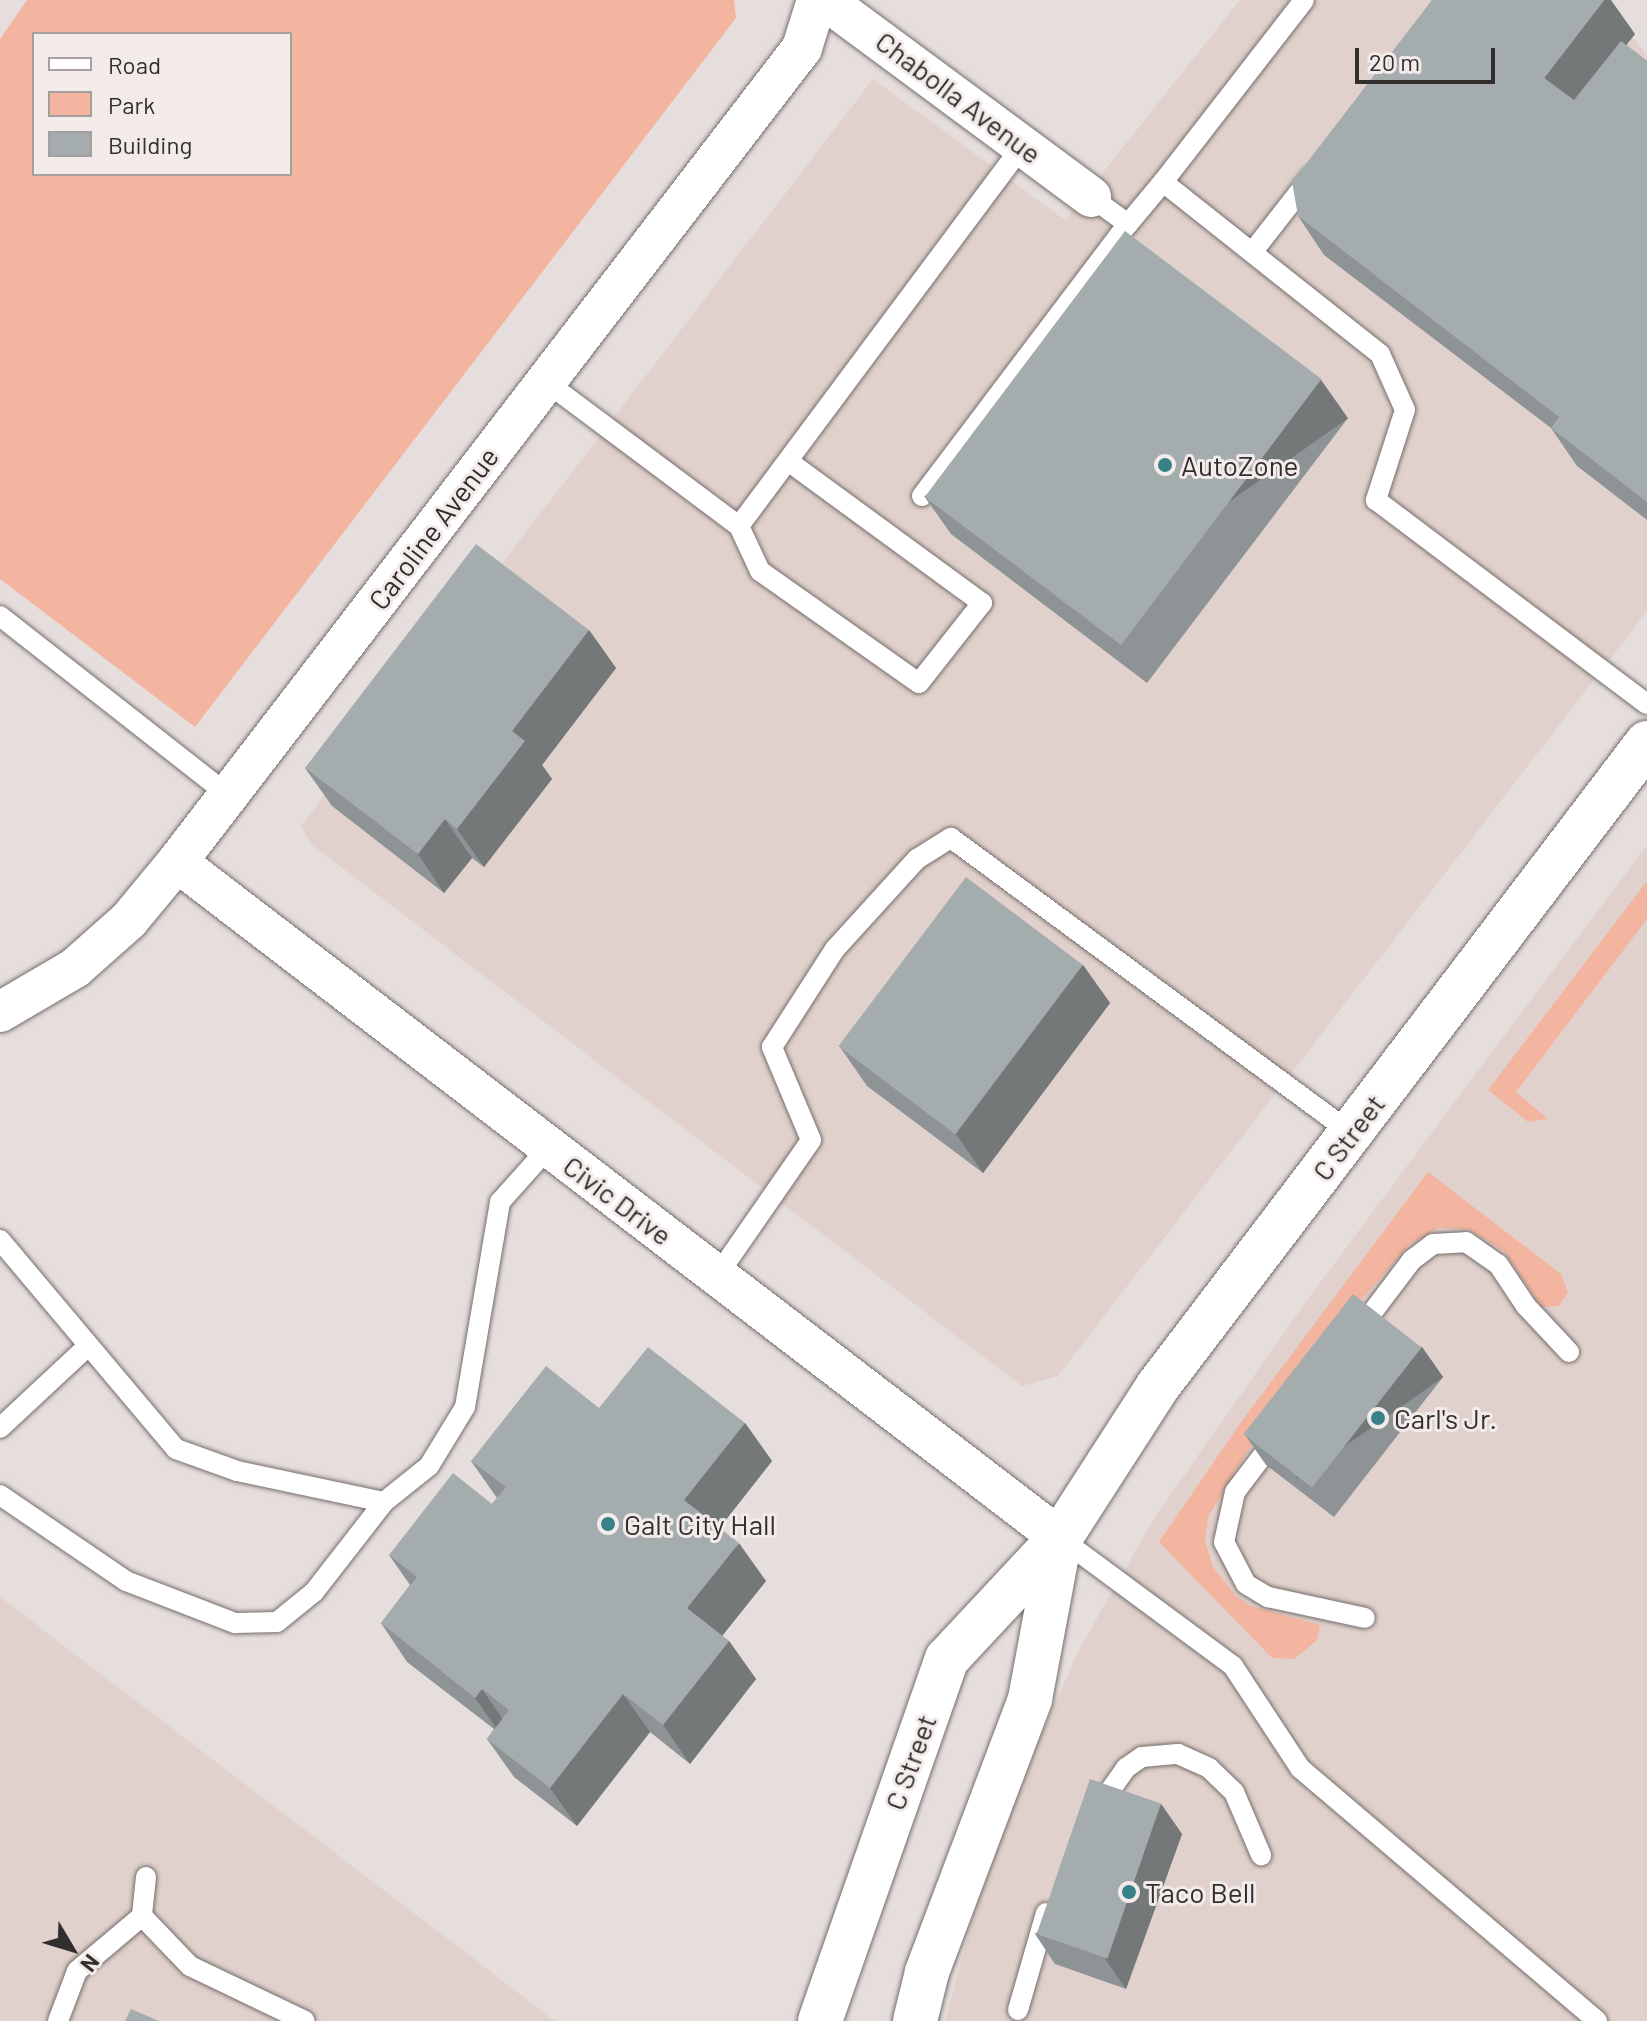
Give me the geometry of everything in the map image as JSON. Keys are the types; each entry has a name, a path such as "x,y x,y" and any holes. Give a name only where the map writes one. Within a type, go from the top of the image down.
{"street":[{"name":"Caroline Avenue","path":"0,1012 75,968 129,920 177,862 802,48 817,0"},
{"name":"Chabolla Avenue","path":"825,0 1091,197"},
{"name":"C Street","path":"820,2021 947,1659 1060,1538 1158,1386 1647,743"},
{"name":"Civic Drive","path":"177,862 1060,1538"},
{"name":"C Street","path":"915,2021 927,1972 1030,1699 1060,1538"}],"lane":[{"path":"922,496 1128,224 1304,0"},
{"path":"739,526 1023,145"},
{"path":"1254,250 1322,162"},
{"path":"1163,182 1254,250 1380,354 1405,410 1376,500 1647,704"},
{"path":"1091,197 1128,224"},
{"path":"545,381 739,526 760,571 919,683 982,603 788,461"},
{"path":"0,616 228,795"},
{"path":"717,1276 811,1140 772,1047 835,949 917,859 951,838 1351,1133"},
{"path":"0,1495 126,1581 235,1623 277,1622 314,1592 384,1502 429,1466 465,1407 500,1202 549,1147"},
{"path":"0,1240 176,1449 237,1471 384,1502"},
{"path":"1347,1345 1412,1260 1433,1244 1466,1242 1498,1264 1526,1306 1569,1352"},
{"path":"0,1428 87,1347"},
{"path":"1291,1419 1235,1492 1224,1542 1246,1584 1268,1597 1365,1618"},
{"path":"1060,1538 1233,1666 1300,1768 1597,2021"},
{"path":"1086,1829 1126,1768 1142,1757 1178,1754 1209,1768 1234,1792 1261,1855"},
{"path":"58,2021 77,1971 142,1916 146,1877"},
{"path":"1018,2010 1036,1936 1055,1896"},
{"path":"142,1916 205,1977 305,2021"}],"shaded area":[{"path":"1240,0 1594,0 1615,15 1647,55 1647,611 1058,1376 1022,1386 312,845 301,826 873,79 1065,220"},
{"path":"1647,845 1647,2021 945,2021 981,1887 1040,1737 1081,1646 1155,1517 1307,1300"},
{"path":"0,1597 555,2021 0,2021"}],"green space":[{"path":"27,0 734,0 736,18 195,727 0,579 0,39"},
{"path":"1647,881 1647,919 1516,1092 1548,1119 1528,1122 1488,1090"},
{"path":"1428,1172 1561,1274 1568,1292 1559,1306 1541,1307 1504,1251 1468,1229 1439,1228 1409,1245 1363,1298 1247,1452 1208,1517 1205,1541 1213,1567 1235,1595 1251,1606 1320,1625 1317,1640 1294,1659 1272,1658 1159,1542 1239,1425"}],"building":[{"path":"1432,0 1604,0 1544,78 1574,100 1621,41 1647,61 1647,502 1551,428 1559,417 1298,216 1292,182"},
{"path":"1125,231 1321,379 1121,645 925,497"},
{"path":"476,544 589,630 512,731 525,741 457,829 445,819 418,854 305,768"},
{"path":"966,877 1083,965 955,1134 838,1046"},
{"path":"1353,1294 1422,1348 1312,1488 1243,1434"},
{"path":"648,1347 745,1423 684,1500 739,1543 687,1608 729,1641 663,1725 623,1694 550,1788 487,1739 509,1710 482,1689 475,1698 381,1623 417,1577 389,1555 453,1473 492,1504 506,1487 471,1461 546,1366 599,1408"},
{"path":"1090,1779 1161,1803 1108,1958 1037,1934"},
{"path":"131,2009 159,2021 125,2021"}],"place":[{"name":"AutoZone","path":"1165,465"},
{"name":"Carl's Jr.","path":"1378,1418"},
{"name":"Galt City Hall","path":"608,1524"},
{"name":"Taco Bell","path":"1129,1892"}]}
